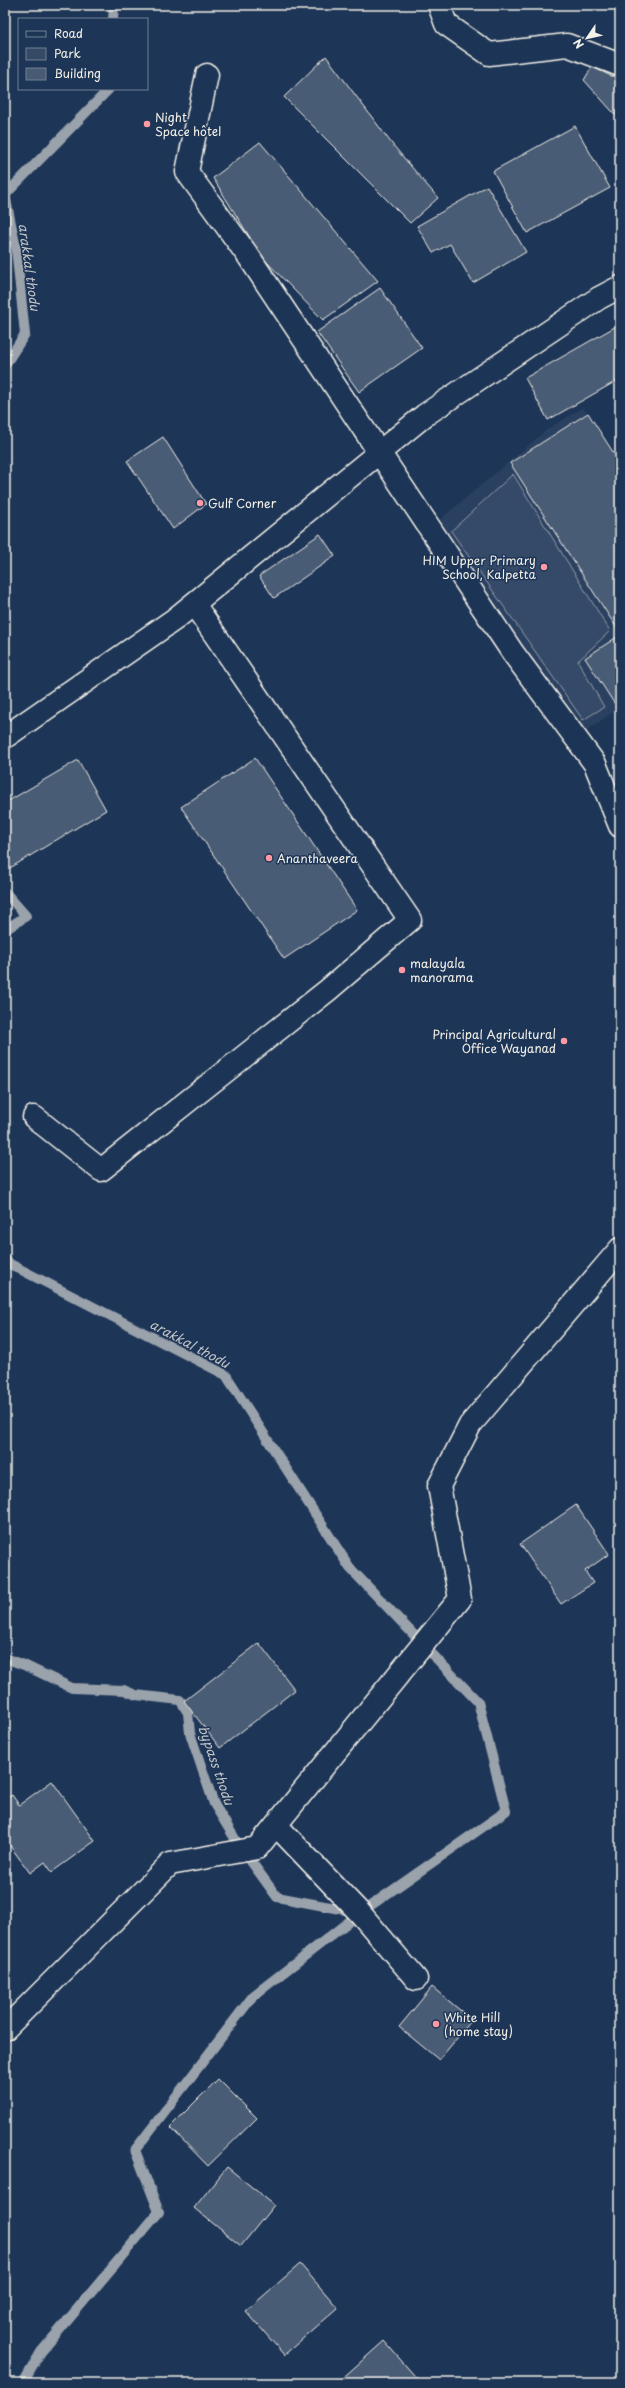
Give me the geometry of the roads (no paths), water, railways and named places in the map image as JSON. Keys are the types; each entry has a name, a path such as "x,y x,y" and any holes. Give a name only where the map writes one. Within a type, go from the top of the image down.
{"street":[{"path":"439,5 446,24 490,54 567,45 620,65"},
{"path":"207,75 187,172 249,257 513,653 595,764 620,826"},
{"path":"5,737 194,604 425,415 599,298 620,287"},
{"path":"34,1117 101,1170 328,990 410,920 194,604"},
{"path":"5,2029 170,1864 257,1848 460,1599 439,1486 470,1425 620,1250"},
{"path":"276,1825 360,1913 416,1979"}],"waterway":[{"name":"arakkal thodu","path":"113,18 114,5"},
{"name":"arakkal thodu","path":"5,365 25,334 16,248 5,195 108,90"},
{"name":"arakkal thodu","path":"5,892 26,916 5,930"},
{"path":"5,1258 10,1264 226,1375 350,1568 478,1702 506,1811 360,1913 253,1996 135,2150 159,2212 41,2352 23,2383"},
{"name":"bypass thodu","path":"5,1658 24,1665 72,1688 124,1690 136,1695 180,1700 188,1713 190,1733 214,1804 237,1842 277,1897 356,1912"}],"place":[{"name":"Night Space hôtel","path":"147,124"},
{"name":"Gulf Corner","path":"200,503"},
{"name":"HIM Upper Primary School, Kalpetta","path":"544,567"},
{"name":"Ananthaveera","path":"269,858"},
{"name":"malayala manorama","path":"402,970"},
{"name":"Principal Agricultural Office Wayanad","path":"564,1041"},
{"name":"White Hill (home stay)","path":"436,2024"}]}
